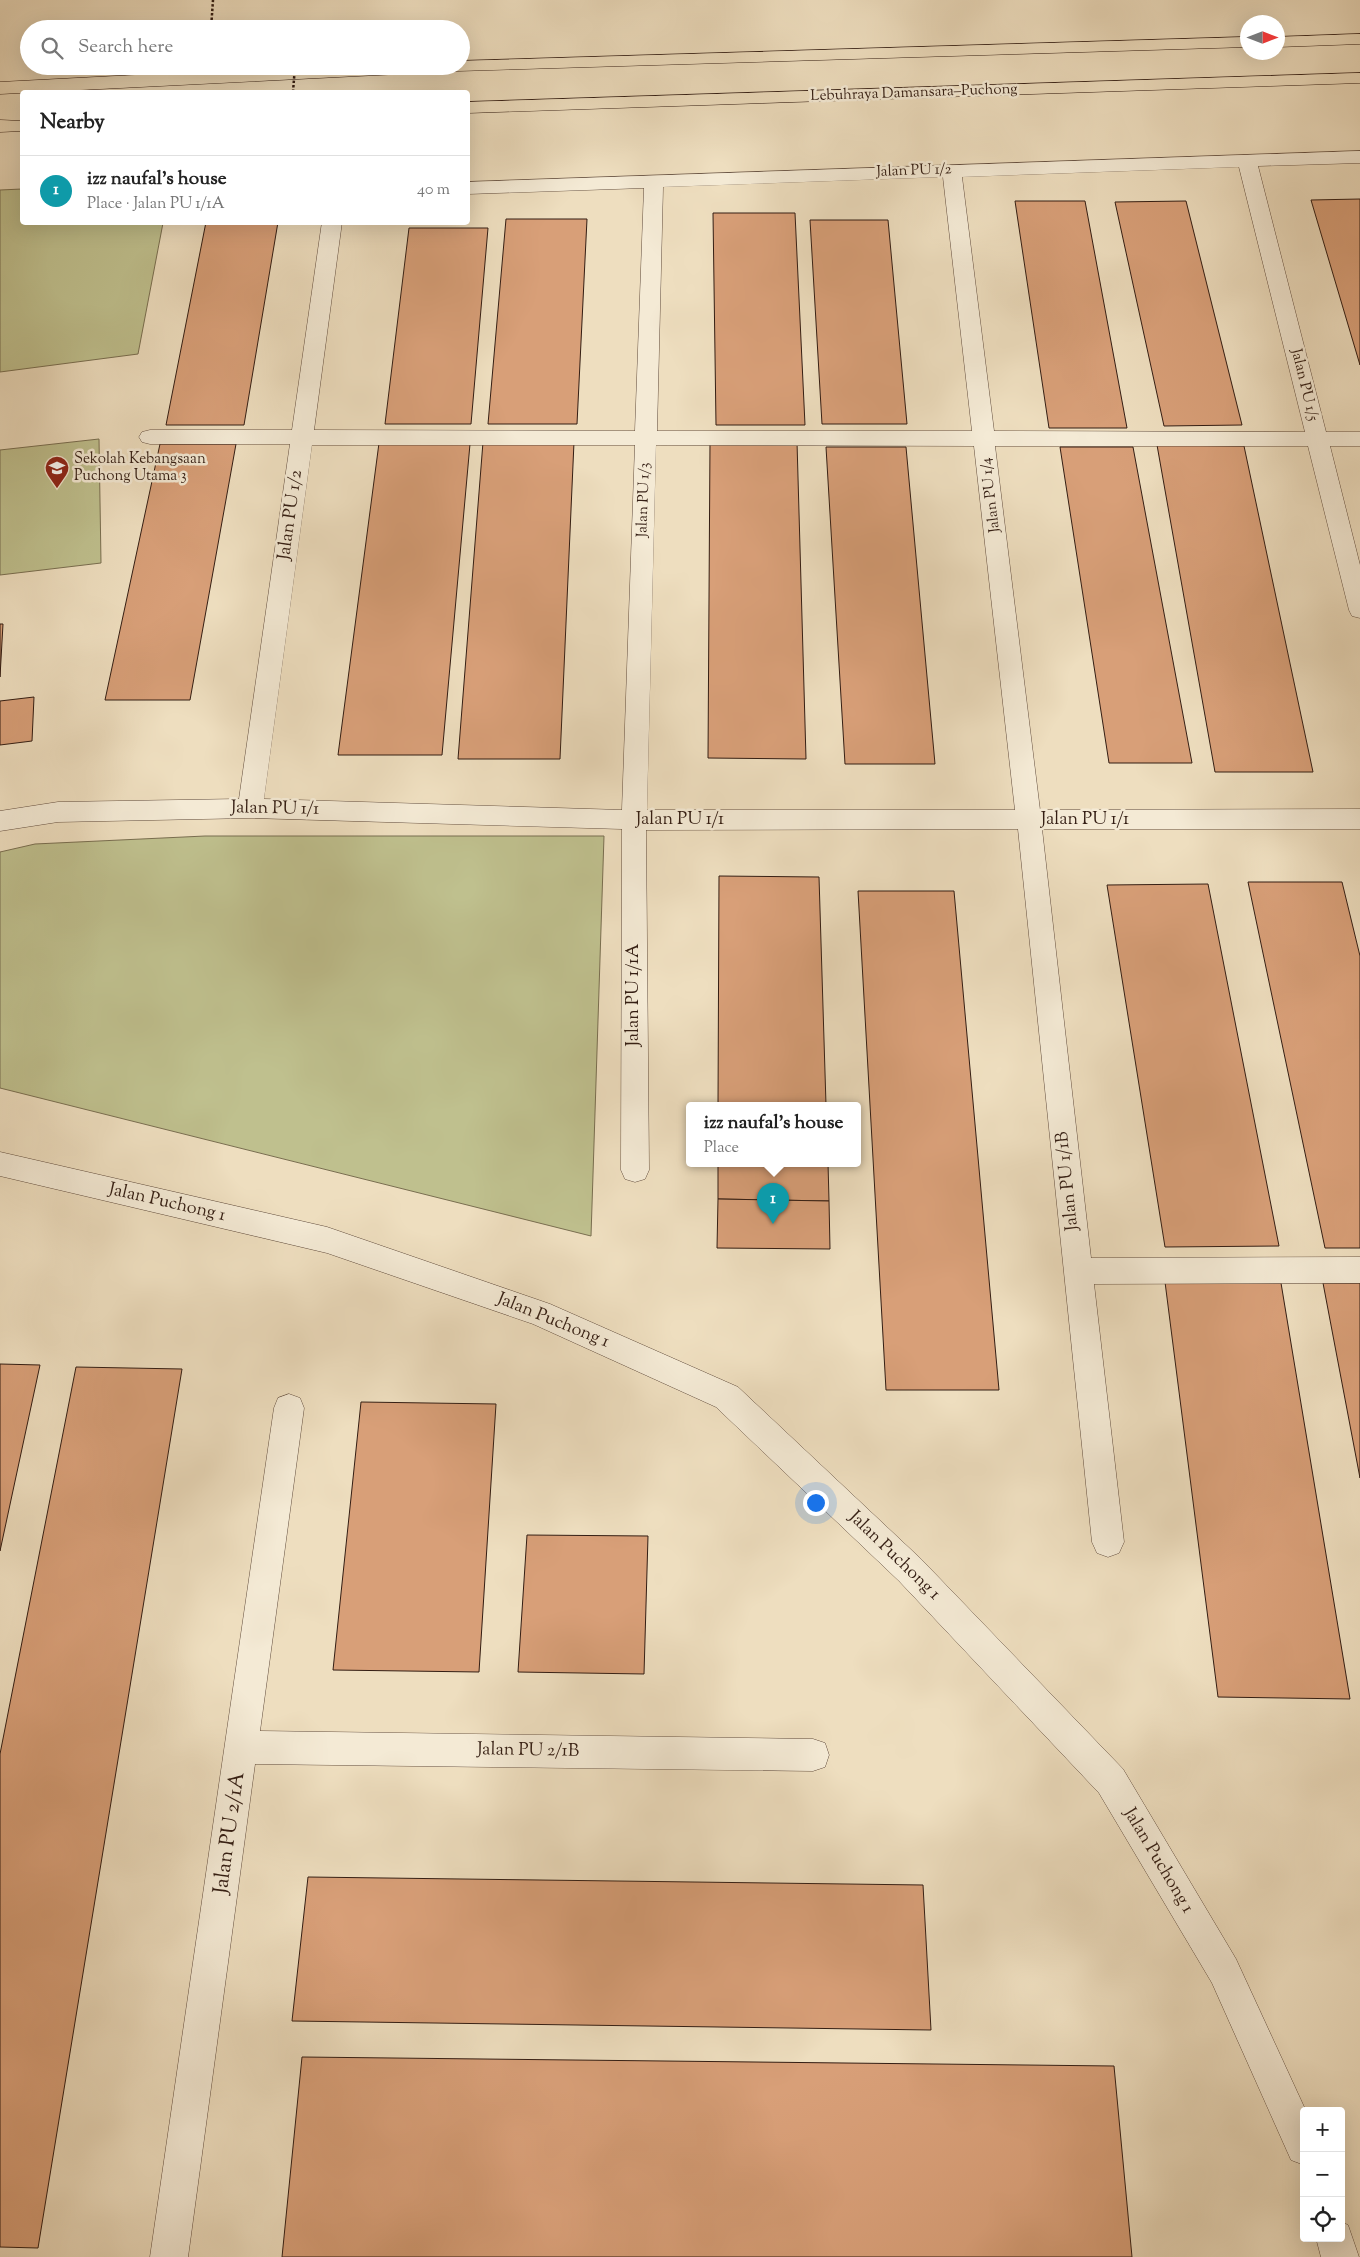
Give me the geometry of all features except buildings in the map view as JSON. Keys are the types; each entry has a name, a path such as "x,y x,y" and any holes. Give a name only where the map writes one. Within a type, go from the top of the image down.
{"highway":[{"path":"1285,42 1360,39"},
{"path":"470,66 1240,42"},
{"path":"0,88 246,75"},
{"name":"Lebuhraya Damansara–Puchong","path":"470,108 1360,78"},
{"path":"0,126 20,126"}],"street":[{"name":"Jalan PU 1/2","path":"470,188 1360,157"},
{"name":"Jalan PU 1/5","path":"1247,160 1360,610"},
{"name":"Jalan PU 1/4","path":"952,170 1029,820"},
{"name":"Jalan PU 1/3","path":"634,820 654,181"},
{"name":"Jalan PU 1/2","path":"250,808 332,225"},
{"path":"150,437 1360,439"},
{"name":"Jalan PU 1/1","path":"0,821 58,812 250,808 634,820 1360,818"},
{"name":"Jalan PU 1/1A","path":"634,820 635,1170"},
{"name":"Jalan PU 1/1B","path":"1029,820 1108,1542"},
{"name":"Jalan Puchong 1","path":"0,1164 327,1240 540,1313 727,1397 910,1570 1111,1781 1224,1971 1300,2138"},
{"path":"1078,1272 1360,1270"},
{"name":"Jalan PU 2/1A","path":"169,2257 243,1747 289,1408"},
{"name":"Jalan PU 2/1B","path":"243,1747 813,1755"},
{"path":"1336,2242 1340,2257"}],"path":[{"path":"212,20 213,0"},
{"path":"293,90 294,75"}],"green space":[{"path":"20,189 20,225 163,225 138,354 0,372 0,190"},
{"path":"99,439 101,563 0,575 0,450"},
{"path":"205,836 604,836 591,1236 0,1088 0,852 35,844"}],"place":[{"name":"Sekolah Kebangsaan Puchong Utama 3","path":"57,489"},
{"name":"izz naufal's house","path":"773,1224"}]}
